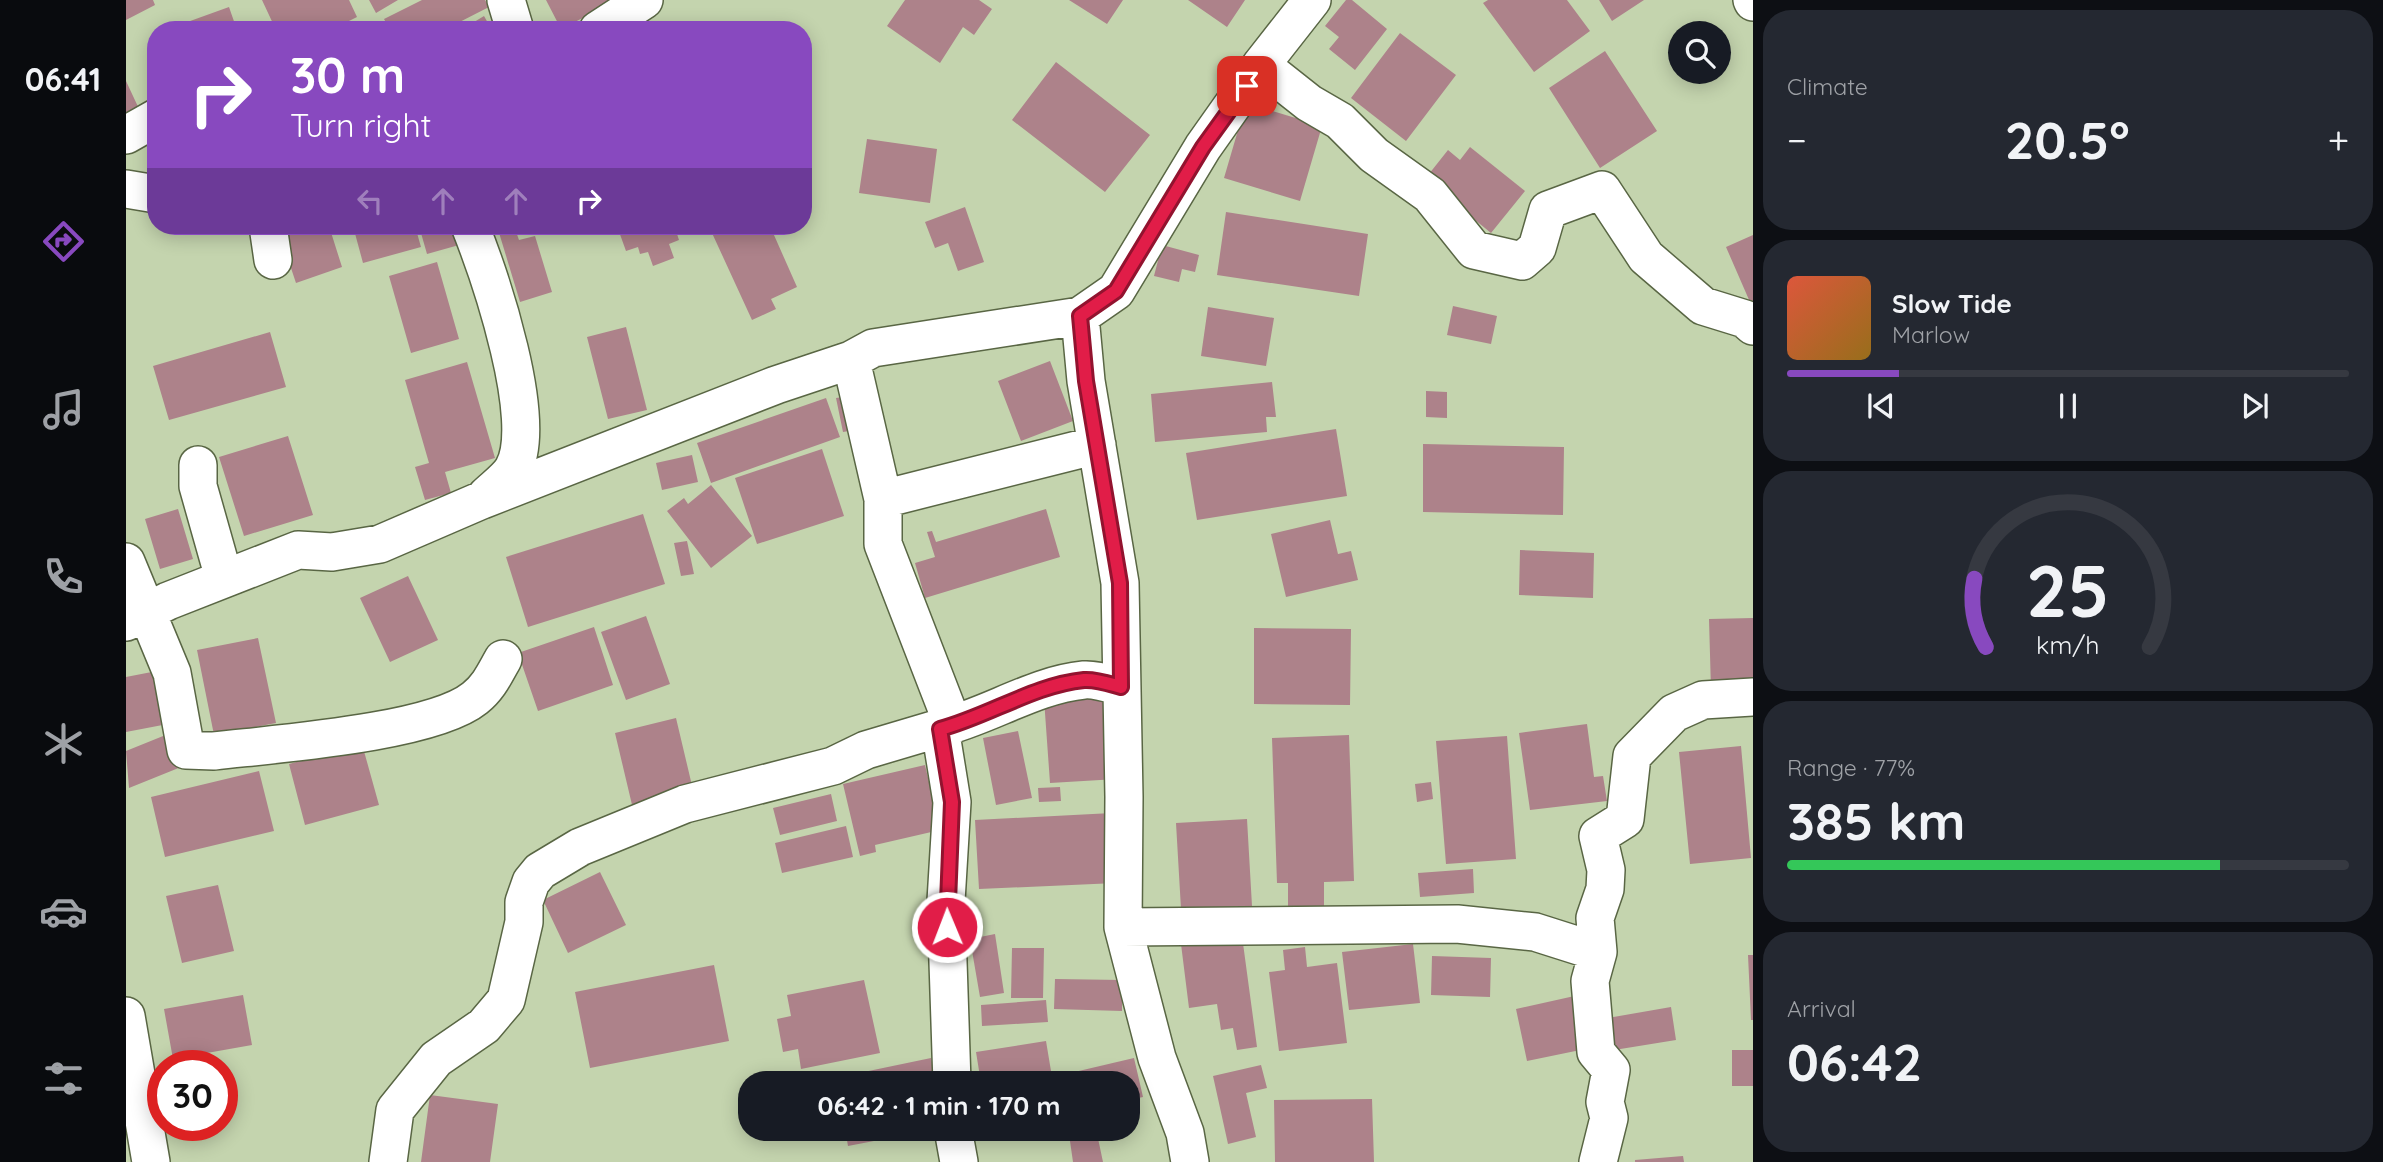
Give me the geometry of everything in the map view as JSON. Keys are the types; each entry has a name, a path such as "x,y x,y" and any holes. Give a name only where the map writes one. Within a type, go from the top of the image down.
{"street":[{"path":"506,0 513,21"},
{"path":"612,21 644,0"},
{"path":"136,617 224,578 298,550 332,552 380,544 482,500 776,385 851,360 873,348 1080,316 1116,291 1203,147 1261,65 1312,0"},
{"path":"1261,65 1309,103 1340,121 1374,155 1430,195 1474,250 1522,261 1537,248 1548,210 1602,190 1646,257 1703,306 1745,319 1753,326"},
{"path":"126,135 147,123"},
{"path":"126,189 147,192"},
{"path":"473,235 516,378 522,437 513,470 482,500"},
{"path":"1080,316 1086,381 1120,583 1123,927 1157,1058 1185,1133 1190,1162"},
{"path":"851,360 883,499 883,544 946,727 952,802 946,901 952,1071"},
{"path":"883,499 1097,445"},
{"path":"198,465 198,486 224,578"},
{"path":"126,562 136,617 172,673 186,750 214,751 408,724 448,712 473,700 488,686 503,659"},
{"path":"388,1162 395,1110 436,1059 484,1026 506,1000 524,922 524,902 531,882 540,871 580,847 685,804 833,766 866,750 946,727 1044,689 1086,680 1121,687"},
{"path":"1598,1162 1609,1118 1605,1102 1611,1070 1596,1052 1590,981 1598,952 1595,918 1605,889 1606,870 1598,836 1625,819 1632,756 1674,713 1703,700 1753,697"},
{"path":"1123,927 1457,923 1535,932 1598,952"},
{"path":"126,1016 151,1162"},
{"path":"955,1141 959,1162"}],"building":[{"path":"126,0 153,0 155,5 126,20"},
{"path":"262,0 349,0 357,17 349,21 272,21"},
{"path":"369,0 398,0 376,13"},
{"path":"422,0 485,0 489,7 462,21 384,19"},
{"path":"546,0 618,0 577,21 557,21"},
{"path":"905,0 979,0 992,9 974,35 963,27 940,63 887,26"},
{"path":"1069,0 1123,0 1107,24"},
{"path":"1188,0 1245,0 1227,27"},
{"path":"1346,0 1352,0 1387,29 1355,70 1329,49 1339,37 1325,26"},
{"path":"1488,0 1567,0 1590,31 1534,72 1483,3"},
{"path":"1599,0 1644,0 1612,21"},
{"path":"229,7 234,21 190,21"},
{"path":"1400,33 1456,75 1406,141 1351,98"},
{"path":"1605,51 1657,131 1600,168 1549,88"},
{"path":"1056,62 1150,135 1105,192 1012,120"},
{"path":"126,81 140,111 126,117"},
{"path":"1246,103 1322,126 1300,201 1224,178"},
{"path":"867,139 937,149 930,203 859,193"},
{"path":"1470,147 1525,191 1491,233 1425,179 1448,150 1460,160"},
{"path":"965,207 984,262 958,271 948,243 935,248 925,222"},
{"path":"1226,212 1368,234 1359,296 1217,275"},
{"path":"280,235 332,235 342,267 296,283"},
{"path":"355,235 418,235 421,247 363,263"},
{"path":"422,235 456,235 459,245 427,254"},
{"path":"500,235 517,235 519,240 535,236 552,292 520,302"},
{"path":"620,235 677,235 679,240 669,244 674,258 653,266 648,252 640,254 638,247 626,251"},
{"path":"713,235 774,235 797,287 771,299 776,309 752,320"},
{"path":"1753,235 1753,309 1726,247"},
{"path":"1162,245 1199,255 1195,272 1182,269 1179,282 1154,276"},
{"path":"437,262 459,339 411,353 389,276"},
{"path":"1453,306 1497,316 1491,344 1447,335"},
{"path":"1208,307 1274,318 1266,366 1201,356"},
{"path":"626,327 647,410 608,419 587,337"},
{"path":"270,332 286,387 169,420 153,366"},
{"path":"1050,361 1073,421 1021,441 998,381"},
{"path":"467,362 495,458 445,472 451,493 425,500 415,467 429,463 405,380"},
{"path":"1272,382 1276,417 1266,417 1267,432 1155,442 1151,394"},
{"path":"1426,391 1447,392 1447,418 1426,417"},
{"path":"849,396 855,430 843,432 836,398"},
{"path":"826,398 840,437 711,483 697,443"},
{"path":"1336,429 1347,496 1197,520 1186,453"},
{"path":"288,436 313,515 244,536 219,457"},
{"path":"1423,444 1564,447 1563,515 1423,512"},
{"path":"822,449 844,516 757,544 735,478"},
{"path":"692,455 698,482 662,490 656,463"},
{"path":"711,485 752,536 711,568 667,511 684,498 688,504"},
{"path":"178,509 193,559 160,569 145,519"},
{"path":"1046,509 1060,557 925,598 915,563 935,557 927,532 932,531 936,542"},
{"path":"643,514 665,584 528,627 506,557"},
{"path":"1330,520 1338,554 1351,551 1358,580 1286,597 1271,534"},
{"path":"687,541 694,574 681,576 674,543"},
{"path":"1520,550 1594,553 1593,598 1519,595"},
{"path":"408,576 438,640 390,662 360,598"},
{"path":"646,616 670,684 626,700 601,632"},
{"path":"1753,618 1753,689 1711,690 1709,619"},
{"path":"594,627 613,685 538,711 518,653"},
{"path":"1254,628 1351,629 1350,705 1254,704"},
{"path":"258,638 276,723 214,735 197,650"},
{"path":"162,670 173,723 126,732 126,677"},
{"path":"1111,694 1117,779 1050,783 1044,699"},
{"path":"676,718 694,794 633,809 615,733"},
{"path":"1587,724 1594,777 1603,776 1607,801 1530,810 1519,733"},
{"path":"1018,731 1032,798 996,805 983,738"},
{"path":"173,732 186,765 129,788 126,751"},
{"path":"1349,735 1354,881 1324,882 1324,906 1288,908 1288,883 1277,883 1272,738"},
{"path":"1507,736 1516,859 1446,864 1436,741"},
{"path":"362,744 379,805 305,825 289,764"},
{"path":"1741,746 1751,858 1690,864 1679,752"},
{"path":"925,765 940,830 875,845 876,852 860,856 843,784"},
{"path":"259,771 274,831 165,857 151,797"},
{"path":"1431,782 1433,799 1417,802 1415,784"},
{"path":"1060,787 1061,801 1039,802 1038,788"},
{"path":"831,794 837,821 780,835 773,808"},
{"path":"1112,813 1116,883 979,889 975,820"},
{"path":"1247,819 1252,906 1181,909 1176,823"},
{"path":"846,826 853,857 782,873 775,843"},
{"path":"1473,869 1474,893 1420,897 1418,873"},
{"path":"600,872 626,925 568,953 543,900"},
{"path":"218,885 234,951 182,963 166,896"},
{"path":"995,934 1004,993 980,997 970,939"},
{"path":"1242,936 1257,1047 1237,1050 1233,1028 1221,1030 1217,1004 1189,1008 1181,944"},
{"path":"1413,944 1420,1003 1349,1010 1342,952"},
{"path":"1305,947 1307,967 1337,963 1347,1043 1279,1051 1269,972 1285,970 1283,950"},
{"path":"1012,948 1044,948 1043,998 1011,998"},
{"path":"1748,955 1753,955 1753,1020 1751,1020"},
{"path":"1432,956 1491,958 1490,997 1431,995"},
{"path":"714,965 729,1041 590,1068 575,992"},
{"path":"1055,979 1122,980 1122,1011 1054,1009"},
{"path":"864,980 880,1053 801,1069 798,1049 783,1052 777,1019 791,1016 787,995"},
{"path":"243,995 252,1045 224,1050 171,1050 164,1009"},
{"path":"1579,995 1590,1048 1527,1061 1516,1009"},
{"path":"1046,1000 1048,1022 982,1026 981,1005"},
{"path":"1671,1007 1676,1040 1608,1051 1602,1019"},
{"path":"1046,1041 1051,1071 979,1071 976,1052"},
{"path":"1732,1050 1753,1050 1753,1086 1732,1086"},
{"path":"931,1058 934,1071 869,1071"},
{"path":"1134,1058 1137,1071 1079,1071"},
{"path":"1261,1065 1267,1088 1246,1093 1256,1137 1228,1144 1213,1076"},
{"path":"430,1095 498,1104 490,1162 421,1162"},
{"path":"1372,1099 1374,1162 1275,1162 1274,1100"},
{"path":"847,1141 874,1141 848,1146"},
{"path":"1070,1141 1099,1141 1103,1162 1073,1162"},
{"path":"1683,1156 1684,1162 1635,1162 1635,1160"}],"route":[{"path":"947,927 952,802 940,729 974,719 1044,689 1086,680 1121,687 1120,583 1086,381 1080,316 1116,291 1203,147 1247,86"}]}
